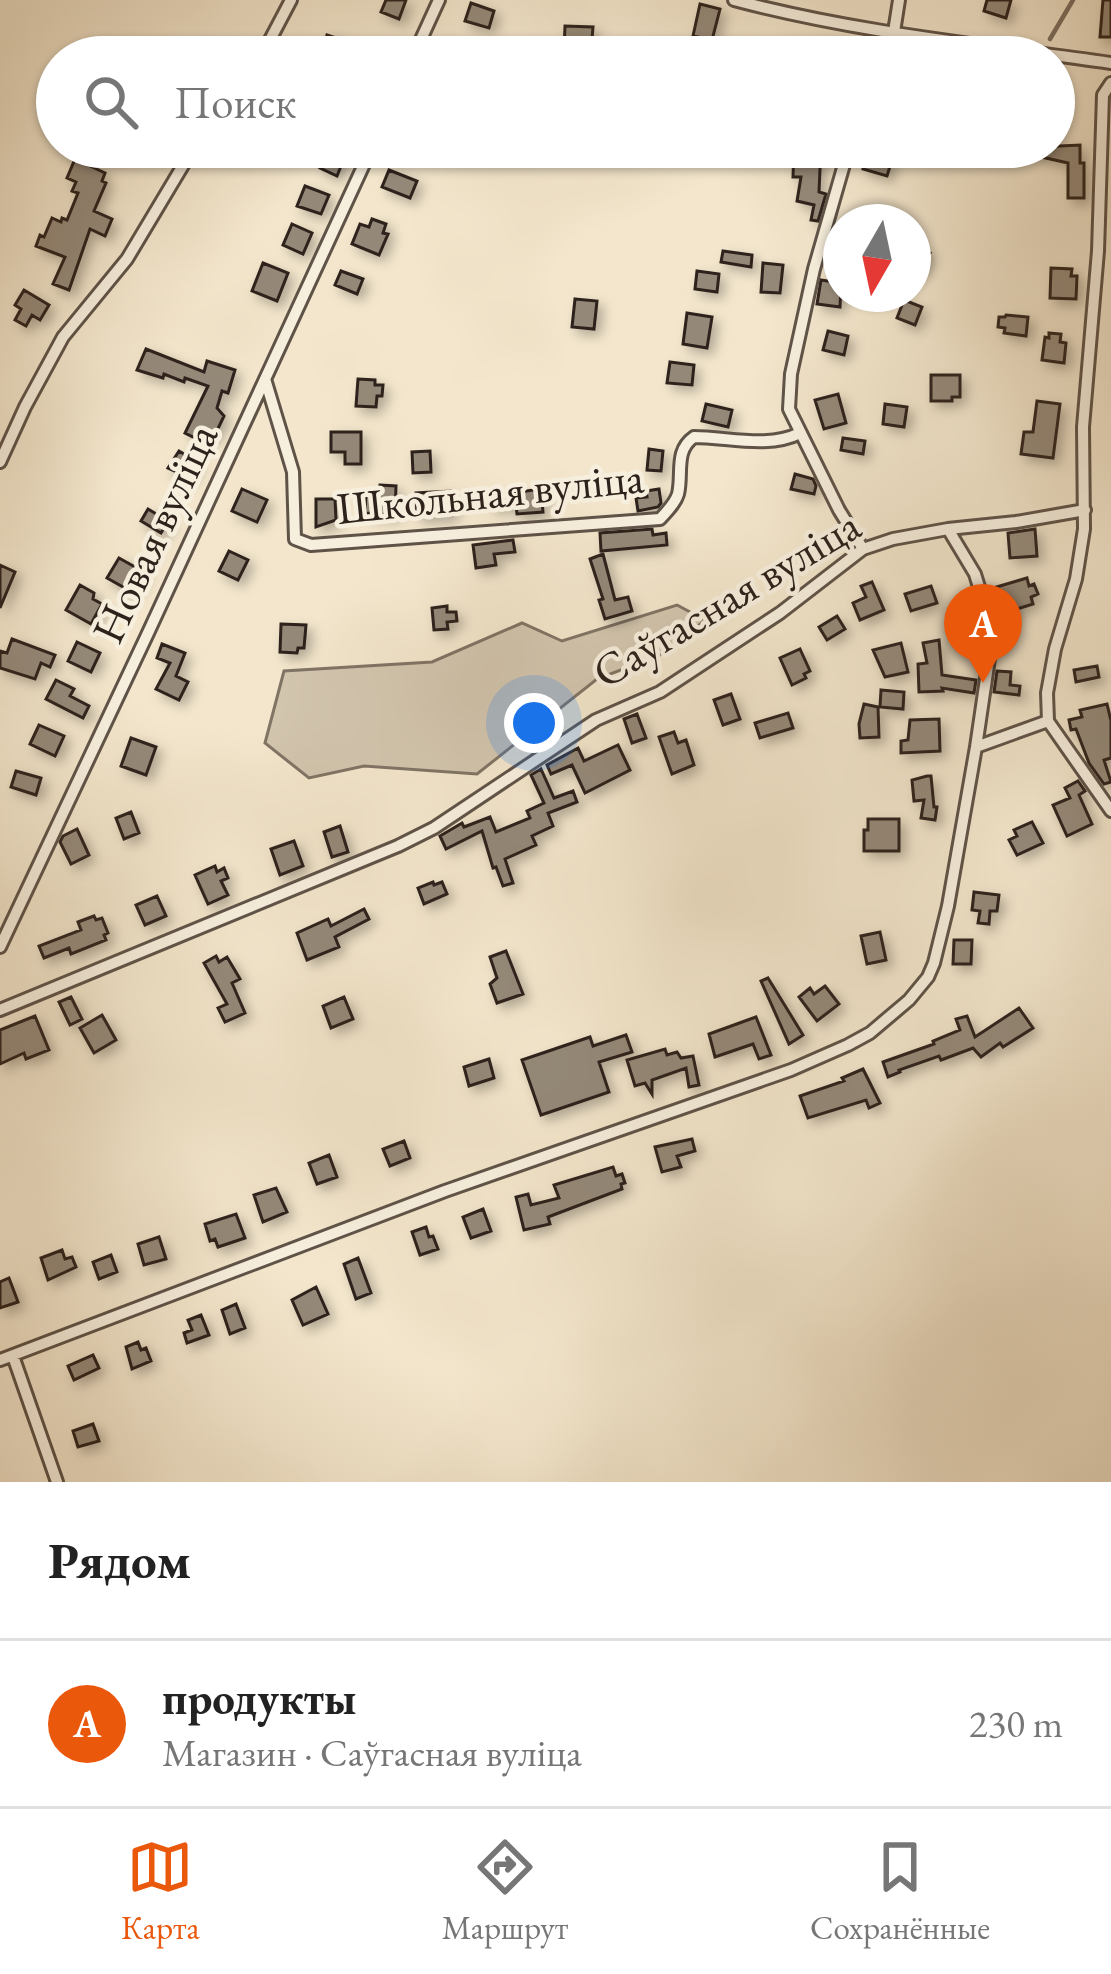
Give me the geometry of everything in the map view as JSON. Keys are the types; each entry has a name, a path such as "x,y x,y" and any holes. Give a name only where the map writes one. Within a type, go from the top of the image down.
{"street":[{"path":"272,36 291,0"},
{"path":"423,36 439,0"},
{"path":"734,0 817,21 916,36"},
{"path":"892,36 899,0"},
{"path":"1075,59 1109,63 1103,95 1098,251 1083,428 1085,510 1076,579 1048,678 1048,721 1111,811"},
{"path":"1103,95 1111,83"},
{"path":"0,462 63,337 127,260 182,168"},
{"name":"Новая вуліца","path":"0,947 361,168"},
{"path":"844,168 814,269 791,374 790,409 863,549"},
{"name":"Школьная вуліца","path":"265,379 293,472 293,530 296,539 311,545 660,518 673,506 680,458 685,444 694,437 769,442 800,433"},
{"name":"Саўгасная вуліца","path":"0,1010 434,828 596,720 660,692 780,613 863,549 948,529 1085,510"},
{"path":"57,1482 6,1358 445,1191 791,1070 870,1033 909,1000 934,963 948,906 991,645 976,574 948,529"},
{"path":"976,747 1048,721"}],"shaded area":[{"path":"677,605 705,620 668,652 597,679 477,774 364,766 309,778 265,743 284,671 432,662 522,623 562,641"}],"building":[{"path":"386,0 406,0 399,19 381,12"},
{"path":"987,0 1011,0 1006,18 984,11"},
{"path":"1103,0 1111,0 1111,37 1100,37"},
{"path":"471,3 494,11 489,28 465,21"},
{"path":"700,4 720,9 713,36 693,36"},
{"path":"565,26 593,27 592,36 565,36"},
{"path":"1075,145 1080,145 1080,163 1084,163 1084,198 1068,198 1068,168 1075,168"},
{"path":"71,168 105,173 102,181 106,183 94,211 112,219 105,236 90,229 69,290 53,284 65,257 36,246 52,218 67,220 78,193 72,191 76,182 67,178"},
{"path":"793,168 820,168 819,192 826,194 818,221 811,220 814,205 797,201 801,177 793,177"},
{"path":"863,168 890,168 887,176"},
{"path":"389,170 417,181 410,198 382,187"},
{"path":"305,186 329,195 321,214 297,206"},
{"path":"372,219 386,224 383,233 388,234 379,255 352,244 360,224 369,227"},
{"path":"292,224 312,233 303,254 283,245"},
{"path":"723,251 752,255 751,267 721,262"},
{"path":"263,263 288,273 277,301 252,291"},
{"path":"763,263 783,265 780,293 761,292"},
{"path":"1051,268 1072,269 1071,276 1077,276 1076,299 1050,298"},
{"path":"341,271 363,279 357,294 335,285"},
{"path":"697,271 719,274 717,292 695,289"},
{"path":"821,280 823,280 823,305 817,304"},
{"path":"24,290 49,305 40,320 32,315 26,326 15,320 21,309 15,305"},
{"path":"575,299 597,301 594,329 572,327"},
{"path":"899,312 920,312 915,325 897,318"},
{"path":"687,313 712,317 707,348 683,344"},
{"path":"999,317 1028,317 1026,336 1004,333 1005,328 998,327"},
{"path":"828,331 848,336 844,355 823,350"},
{"path":"1049,333 1061,334 1060,342 1066,343 1064,363 1042,360"},
{"path":"146,349 204,372 207,361 235,370 217,408 224,416 205,443 185,433 208,386 137,370"},
{"path":"670,362 694,365 692,385 667,383"},
{"path":"931,375 960,375 960,397 931,401"},
{"path":"358,379 383,385 376,407 356,406"},
{"path":"838,394 846,423 824,429 815,400"},
{"path":"1037,401 1060,404 1053,458 1021,454 1024,432 1033,432"},
{"path":"706,404 732,410 728,427 702,421"},
{"path":"885,404 907,407 904,427 883,424"},
{"path":"331,432 361,432 361,464 345,464 345,452 331,452"},
{"path":"843,438 865,441 863,454 841,450"},
{"path":"649,449 663,451 661,471 647,470"},
{"path":"179,451 197,462 188,477 168,468"},
{"path":"430,451 431,472 413,473 412,452"},
{"path":"795,474 813,479 814,494 791,489"},
{"path":"380,485 396,486 395,515 365,513 366,492 380,492"},
{"path":"242,489 267,500 257,522 232,511"},
{"path":"541,489 543,512 517,514 516,505 491,507 490,496"},
{"path":"659,489 658,507 638,511 636,498"},
{"path":"451,491 452,515 417,516 416,493"},
{"path":"316,499 335,499 336,520 316,527"},
{"path":"148,509 168,521 161,533 141,521"},
{"path":"652,529 653,535 666,533 667,545 601,551 600,533"},
{"path":"1035,529 1037,556 1010,558 1008,533"},
{"path":"513,540 515,552 494,554 496,565 476,568 473,545"},
{"path":"229,551 248,560 238,580 219,571"},
{"path":"603,554 615,600 628,597 632,611 605,619 590,559"},
{"path":"119,558 144,572 132,592 107,578"},
{"path":"0,565 15,572 0,608"},
{"path":"1027,578 1038,594 1031,597 1033,604 1001,614 993,588"},
{"path":"872,582 884,610 860,620 853,603 866,597 861,586"},
{"path":"80,585 102,604 91,624 66,610"},
{"path":"931,586 937,603 911,611 905,594"},
{"path":"447,606 447,612 456,612 457,621 447,622 448,629 434,630 432,608"},
{"path":"837,616 845,629 827,640 819,627"},
{"path":"281,624 306,625 304,648 297,653 280,652"},
{"path":"12,639 55,655 50,667 41,663 35,679 0,668 0,651 7,653"},
{"path":"939,640 942,675 976,680 974,693 942,688 919,692 918,664 927,663 923,643"},
{"path":"77,642 100,653 91,672 68,661"},
{"path":"901,643 908,672 885,677 873,650"},
{"path":"162,644 185,653 176,676 188,682 179,700 156,689 170,663 157,658"},
{"path":"800,649 810,671 792,685 780,658"},
{"path":"1097,666 1099,677 1076,682 1074,670"},
{"path":"997,671 1011,672 1010,685 1020,686 1019,695 994,692"},
{"path":"56,680 74,689 70,696 89,706 83,718 46,699"},
{"path":"881,690 904,692 903,709 880,707"},
{"path":"731,694 740,719 723,725 714,700"},
{"path":"864,704 878,707 879,737 860,738"},
{"path":"1107,704 1111,758 1104,760 1111,782 1104,784 1069,720 1082,717 1080,710"},
{"path":"788,713 793,728 760,738 755,723"},
{"path":"637,714 646,738 632,743 624,719"},
{"path":"939,719 940,751 901,753 910,720"},
{"path":"39,725 64,736 55,756 30,744"},
{"path":"674,732 678,743 686,740 694,765 672,774 659,737"},
{"path":"131,738 156,747 146,775 121,766"},
{"path":"618,745 630,770 585,793 572,765 551,774 547,765 578,748 584,761"},
{"path":"541,769 554,798 573,791 577,802 548,813 553,826 532,836 536,845 505,859 513,883 503,886 482,831 446,849 440,836 462,823 464,827 490,817 496,832 530,818 527,811 544,803 531,775"},
{"path":"16,771 41,778 36,795 11,787"},
{"path":"931,776 935,820 921,818 924,800 914,801 912,780"},
{"path":"1078,781 1092,824 1067,836 1053,805 1070,798 1065,788"},
{"path":"131,812 139,833 124,839 116,818"},
{"path":"868,819 899,819 899,851 864,851"},
{"path":"1032,822 1043,843 1017,855 1009,840 1017,836 1014,830"},
{"path":"340,826 348,852 332,857 324,832"},
{"path":"77,829 89,855 71,864 60,842"},
{"path":"294,841 303,866 280,875 271,849"},
{"path":"215,866 217,872 224,868 228,878 221,881 228,895 208,904 195,875"},
{"path":"442,882 447,894 424,904 418,888"},
{"path":"974,892 999,895 989,924 978,923 980,911 972,910"},
{"path":"157,896 166,916 145,925 136,905"},
{"path":"364,909 369,919 335,937 339,947 307,960 297,933 328,919 331,926"},
{"path":"102,918 106,940 71,954 69,948 44,958 39,946 81,930 78,922"},
{"path":"880,932 886,960 867,964 861,936"},
{"path":"954,940 972,940 971,964 953,964"},
{"path":"506,951 523,994 497,1003 490,984 497,978 490,957"},
{"path":"216,956 219,962 227,957 240,979 232,983 245,1013 225,1022 218,1008 227,1004 204,963"},
{"path":"768,978 803,1035 789,1044 761,981"},
{"path":"825,986 839,1004 817,1021 799,997 810,988 814,994"},
{"path":"71,997 82,1019 70,1025 59,1002"},
{"path":"344,997 353,1019 331,1028 323,1006"},
{"path":"1019,1008 1033,1028 1003,1047 1000,1043 981,1057 973,1048 941,1060 939,1056 888,1077 883,1062 960,1030 956,1019 967,1016 975,1037"},
{"path":"102,1015 116,1040 94,1053 80,1028"},
{"path":"35,1016 49,1050 26,1059 24,1053 0,1064 0,1030"},
{"path":"756,1017 771,1055 759,1059 753,1044 715,1057 709,1034"},
{"path":"626,1035 632,1052 599,1062 609,1092 541,1115 522,1060 590,1037 593,1046"},
{"path":"665,1049 667,1055 693,1056 699,1085 689,1087 686,1068 652,1080 652,1094 645,1083 635,1086 627,1060"},
{"path":"489,1059 494,1078 469,1086 464,1067"},
{"path":"863,1069 880,1103 869,1108 866,1100 808,1118 800,1096"},
{"path":"692,1139 695,1151 677,1156 681,1167 662,1172 655,1147"},
{"path":"404,1141 410,1158 390,1166 383,1149"},
{"path":"329,1155 337,1177 317,1184 309,1163"},
{"path":"613,1167 616,1176 622,1174 622,1189 548,1217 550,1224 524,1230 516,1197 528,1194 531,1205 559,1198 554,1185"},
{"path":"276,1188 287,1212 263,1222 254,1195"},
{"path":"483,1209 491,1231 471,1238 463,1217"},
{"path":"236,1214 245,1238 218,1247 215,1239 210,1241 205,1224"},
{"path":"426,1227 438,1249 420,1255 412,1232"},
{"path":"159,1237 166,1259 144,1265 138,1244"},
{"path":"62,1250 76,1267 48,1280 41,1258"},
{"path":"111,1255 117,1272 99,1279 93,1262"},
{"path":"358,1258 371,1293 356,1299 344,1264"},
{"path":"9,1278 18,1302 0,1308 0,1282"},
{"path":"316,1287 328,1314 303,1325 292,1300"},
{"path":"236,1304 245,1328 230,1334 222,1310"},
{"path":"201,1315 209,1335 187,1343 184,1333 192,1330 188,1320"},
{"path":"138,1342 151,1361 132,1369 126,1347"},
{"path":"93,1355 99,1368 74,1380 68,1366"},
{"path":"93,1424 99,1441 78,1447 73,1431"}],"waterway":[{"path":"1052,36 1073,0"}],"place":[{"name":"продукты","path":"983,683"}]}
